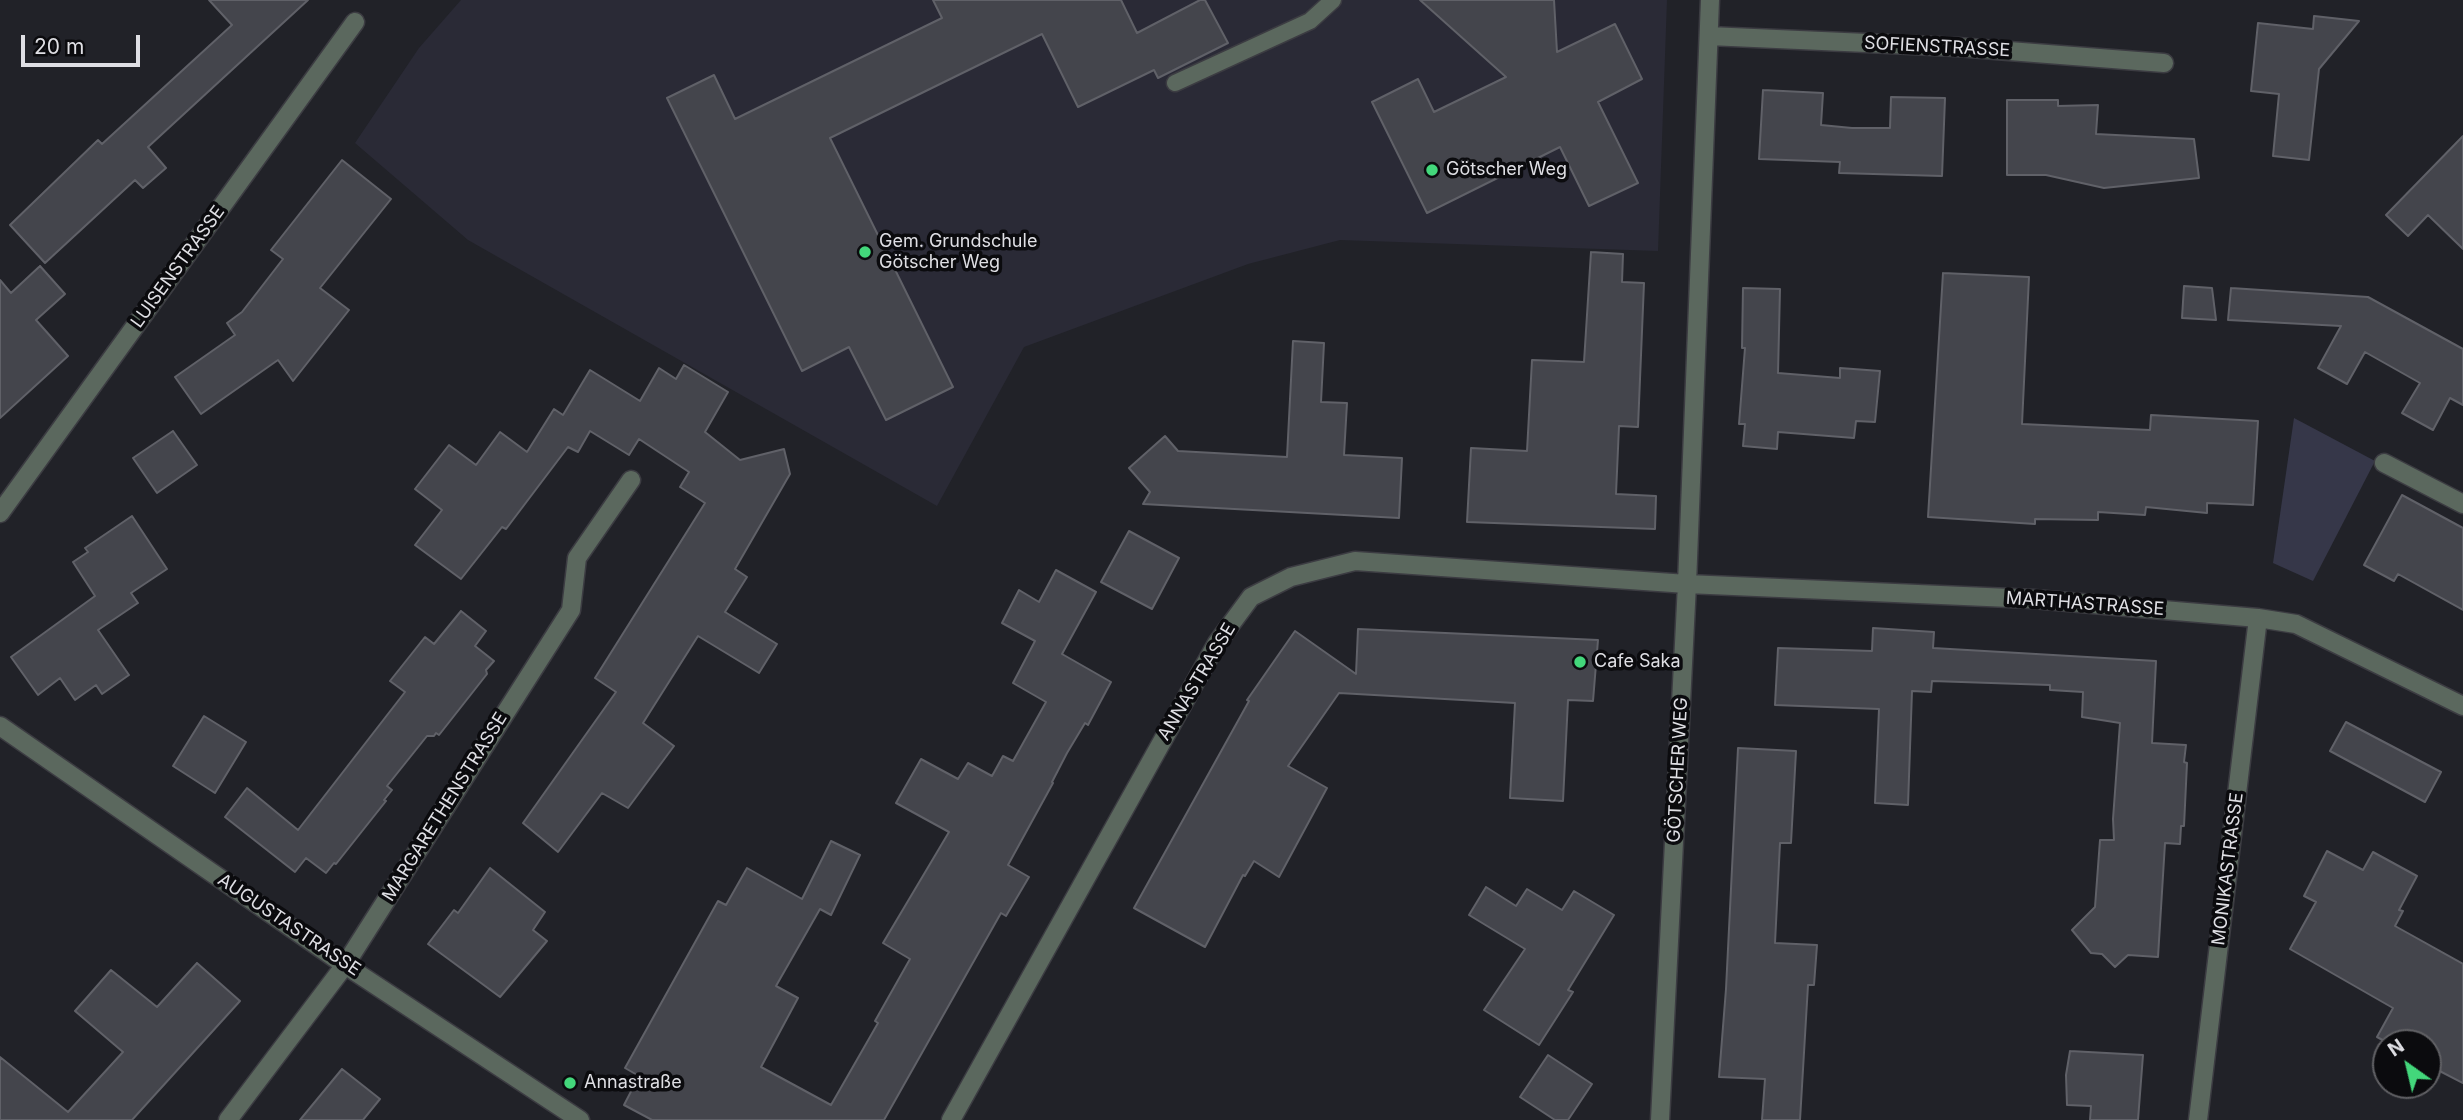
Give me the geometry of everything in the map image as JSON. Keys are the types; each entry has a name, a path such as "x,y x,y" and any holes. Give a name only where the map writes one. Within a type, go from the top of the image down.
{"street":[{"name":"GÖTSCHER WEG","path":"1660,1120 1687,584 1710,0"},
{"name":"LUISENSTRASSE","path":"0,513 355,22"},
{"name":"SOFIENSTRASSE","path":"1709,36 1957,47 2164,63"},
{"path":"2384,463 2463,504"},
{"name":"MARGARETHENSTRASSE","path":"228,1120 345,965 570,610 577,558 631,480"},
{"name":"ANNASTRASSE","path":"951,1120 1217,643 1251,597 1291,577 1355,561 1687,584"},
{"name":"MARTHASTRASSE","path":"1687,584 2033,598 2258,618 2296,624 2463,705"},
{"name":"MONIKASTRASSE","path":"2198,1120 2258,618"},
{"name":"AUGUSTASTRASSE","path":"0,726 345,965 580,1120"}],"lane":[{"path":"1175,83 1310,21 1333,0"}],"shaded area":[{"name":"Gem. Grundschule Götscher Weg","path":"461,0 1667,0 1658,251 1340,240 1248,264 1024,347 937,506 468,240 355,143 419,48"},
{"path":"2294,418 2375,461 2313,581 2273,563"}],"building":[{"path":"209,0 308,0 148,147 166,168 143,188 135,180 45,263 10,225 98,140 102,144 232,25"},
{"path":"933,0 1121,0 1137,33 1200,0 1205,0 1228,43 1158,78 1154,70 1078,107 1042,34 830,138 953,387 886,420 849,347 802,371 667,98 714,75 735,119 942,18"},
{"path":"1420,0 1554,0 1557,52 1615,24 1642,79 1598,102 1638,183 1589,206 1560,147 1427,213 1372,102 1418,79 1434,112 1506,77"},
{"path":"2314,16 2359,21 2319,69 2309,160 2273,156 2279,94 2251,91 2258,23 2313,29"},
{"path":"1763,90 1823,93 1821,125 1852,128 1890,128 1891,97 1945,98 1942,176 1839,173 1840,162 1759,159"},
{"path":"2007,100 2058,100 2058,106 2098,105 2096,134 2194,139 2199,178 2104,188 2046,175 2007,175"},
{"path":"2463,136 2463,249 2428,215 2408,236 2386,215"},
{"path":"342,160 391,199 320,288 349,310 293,381 278,360 201,414 175,377 235,335 227,323 242,312 283,259 271,250"},
{"path":"1591,252 1623,254 1622,282 1644,283 1638,427 1619,426 1616,494 1656,496 1655,529 1467,522 1471,448 1527,451 1532,360 1584,362"},
{"path":"40,266 65,294 36,320 68,356 0,418 0,280 11,293"},
{"path":"1943,273 2029,277 2022,424 2150,430 2151,415 2258,421 2253,505 2207,503 2207,513 2146,507 2145,515 2098,512 2098,520 2035,519 2035,524 1928,517"},
{"path":"2184,286 2212,288 2216,320 2182,318"},
{"path":"1743,288 1780,289 1778,373 1840,378 1840,368 1880,371 1875,422 1856,421 1854,438 1778,432 1777,449 1743,446 1745,424 1739,424 1745,348 1742,348"},
{"path":"2231,288 2368,297 2463,349 2463,405 2450,398 2433,430 2402,413 2420,383 2365,352 2347,384 2318,368 2341,326 2228,320"},
{"path":"1293,341 1324,343 1321,402 1347,403 1344,455 1402,458 1399,518 1143,504 1150,492 1129,468 1165,436 1178,451 1287,457"},
{"path":"684,365 728,392 705,432 740,460 784,449 790,474 735,569 747,577 725,612 777,644 759,673 698,636 643,723 674,746 628,808 602,793 558,852 523,823 616,692 595,678 705,503 680,487 689,472 639,439 629,455 590,431 578,452 568,447 506,529 502,527 461,579 415,545 442,510 415,489 449,445 476,465 500,432 527,452 554,409 563,415 590,370 640,401 659,368 676,379"},
{"path":"173,431 197,465 157,493 133,458"},
{"path":"2402,495 2463,528 2463,610 2398,574 2394,581 2364,565"},
{"path":"132,516 167,569 131,593 138,603 98,630 129,675 102,694 96,685 75,700 60,678 38,695 11,657 95,596 73,562 88,552 85,548"},
{"path":"1129,531 1179,558 1152,609 1101,582"},
{"path":"1056,570 1096,592 1062,654 1111,682 1088,725 1085,723 1067,753 1008,865 1029,877 1006,916 1001,913 884,1120 652,1120 624,1105 639,1076 625,1068 718,901 726,905 747,868 802,899 831,841 860,855 831,915 820,909 776,986 798,998 761,1067 831,1105 878,1023 875,1021 910,959 883,943 949,832 896,803 921,759 958,779 968,763 992,776 1003,756 1013,761 1046,702 1013,683 1035,641 1002,623 1019,590 1039,602"},
{"path":"461,611 486,631 475,646 494,661 486,670 487,674 439,735 436,733 434,736 427,736 387,786 392,790 384,800 386,801 326,873 306,858 295,872 225,817 247,788 298,830 405,692 390,681 425,637 434,644"},
{"path":"1873,628 1934,632 1933,648 2156,661 2152,743 2186,745 2184,762 2187,763 2184,826 2181,826 2180,844 2165,843 2158,957 2128,955 2115,967 2102,954 2091,953 2072,930 2095,907 2100,840 2114,840 2120,723 2082,717 2083,692 2050,690 2050,685 1932,681 1931,692 1912,691 1908,805 1875,803 1879,709 1775,705 1778,648 1872,651"},
{"path":"1358,629 1598,640 1593,701 1568,700 1563,801 1510,798 1515,703 1339,693 1288,766 1327,788 1279,877 1254,861 1245,876 1243,875 1205,947 1134,908 1249,701 1247,700 1295,631 1356,674"},
{"path":"204,716 246,742 215,793 173,766"},
{"path":"2346,722 2441,772 2425,802 2330,751"},
{"path":"1738,748 1796,751 1791,843 1780,843 1775,943 1817,945 1814,985 1808,985 1800,1120 1762,1120 1765,1079 1719,1077"},
{"path":"2327,851 2363,870 2373,852 2417,876 2399,910 2403,911 2395,926 2463,964 2463,1083 2442,1072 2442,1029 2381,1029 2393,1008 2290,949 2316,902 2304,896"},
{"path":"490,868 545,912 533,930 547,941 500,997 428,944 454,910 458,913"},
{"path":"1486,887 1516,906 1527,889 1562,910 1574,891 1614,915 1568,990 1573,992 1539,1045 1484,1010 1525,949 1469,915"},
{"path":"197,963 240,1001 132,1120 0,1120 0,1057 68,1112 123,1052 75,1011 111,970 157,1007"},
{"path":"2070,1051 2143,1055 2138,1120 2090,1120 2091,1106 2067,1105 2066,1075"},
{"path":"1548,1055 1592,1084 1568,1120 1555,1120 1520,1097"},
{"path":"342,1069 380,1099 363,1120 300,1120"}],"place":[{"name":"Götscher Weg","path":"1432,170"},
{"name":"Gem. Grundschule Götscher Weg","path":"865,252"},
{"name":"Cafe Saka","path":"1580,662"},
{"name":"Annastraße","path":"570,1083"}]}
